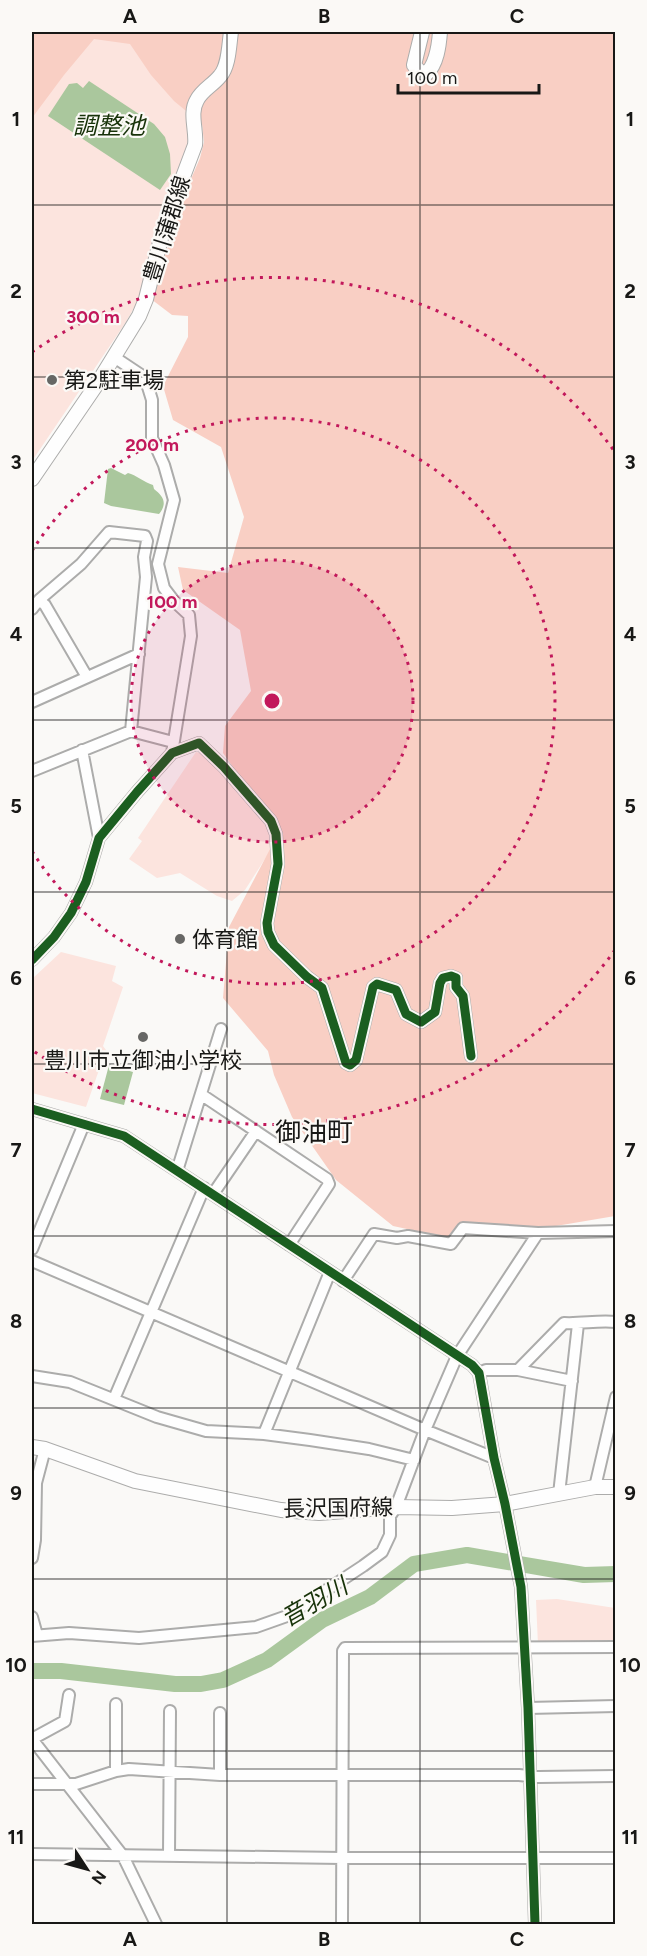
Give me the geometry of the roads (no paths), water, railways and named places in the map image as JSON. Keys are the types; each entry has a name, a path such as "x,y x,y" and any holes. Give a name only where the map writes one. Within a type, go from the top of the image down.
{"main road":[{"name":"豊川蒲郡線","path":"32,479 132,329 146,299 163,230 195,145 196,101 223,71 231,32"},
{"path":"422,32 414,65 426,74 432,68 440,32"},
{"name":"長沢国府線","path":"38,1448 135,1481 281,1510 319,1513 396,1507 452,1508 505,1504 595,1487 615,1487"}],"street":[{"path":"32,960 54,937 70,913 86,882 99,838 172,747 191,636 189,615 164,588 158,564 174,500 164,465 152,438 152,400 141,375 114,357"},
{"path":"32,609 39,600 81,564 109,532 145,536 147,541 144,557 146,577 131,731"},
{"path":"39,600 45,604 87,677"},
{"path":"32,702 139,654"},
{"path":"32,771 131,731 172,747 200,743 271,821 276,834 278,856 267,923 268,932 274,945 307,977 322,988 346,1063 350,1065 356,1060 373,987 377,984 396,990 406,1014 420,1022 435,1012 440,983 444,978 451,976 456,978 456,987 463,996 471,1056"},
{"path":"82,750 99,838"},
{"path":"177,1171 221,1029"},
{"path":"202,1095 327,1179 329,1184 289,1245"},
{"path":"32,1109 124,1136 479,1372 521,1587 528,1708 535,1924"},
{"path":"32,1249 84,1124"},
{"path":"114,1399 151,1311 209,1191 256,1131"},
{"path":"343,1281 374,1234 397,1238 408,1236 451,1244 463,1228 538,1233 615,1231"},
{"path":"32,1617 34,1636 69,1633 139,1638 256,1627 287,1616 382,1552 390,1535 390,1516 396,1507 425,1430 457,1356 538,1233"},
{"path":"32,1261 494,1458"},
{"path":"264,1434 330,1272"},
{"path":"518,1370 564,1323 615,1322"},
{"path":"559,1494 578,1324"},
{"path":"479,1372 518,1370 572,1381"},
{"path":"32,1376 70,1382 157,1417 206,1431 264,1434 369,1449 414,1460"},
{"path":"595,1487 610,1438 615,1397"},
{"path":"32,1558 35,1540 38,1448"},
{"path":"342,1924 343,1650 345,1648 615,1647"},
{"path":"69,1695 65,1721 32,1739 123,1856 156,1924"},
{"path":"116,1704 116,1771"},
{"path":"528,1708 615,1706"},
{"path":"169,1856 171,1711"},
{"path":"220,1713 220,1775"},
{"path":"32,1784 76,1784 116,1771 129,1770 220,1775 615,1776"},
{"path":"32,1854 342,1858 615,1858"}],"water":[{"name":"調整池","path":"89,81 154,124 165,137 170,154 171,174 160,190 48,116 69,84 77,83 83,88"},
{"path":"111,468 125,475 131,474 153,485 164,503 159,514 104,503 108,469"},
{"path":"109,1065 133,1072 124,1105 100,1099"}],"waterway":[{"name":"音羽川","path":"32,1671 61,1671 175,1684 201,1684 223,1680 267,1660 322,1620 370,1597 414,1564 467,1555 584,1575 616,1574"}],"place":[{"name":"第2駐車場","path":"52,380"},
{"name":"体育館","path":"180,939"},
{"name":"豊川市立御油小学校","path":"143,1037"}],"district":[{"name":"御油町","path":"314,1132"}]}
